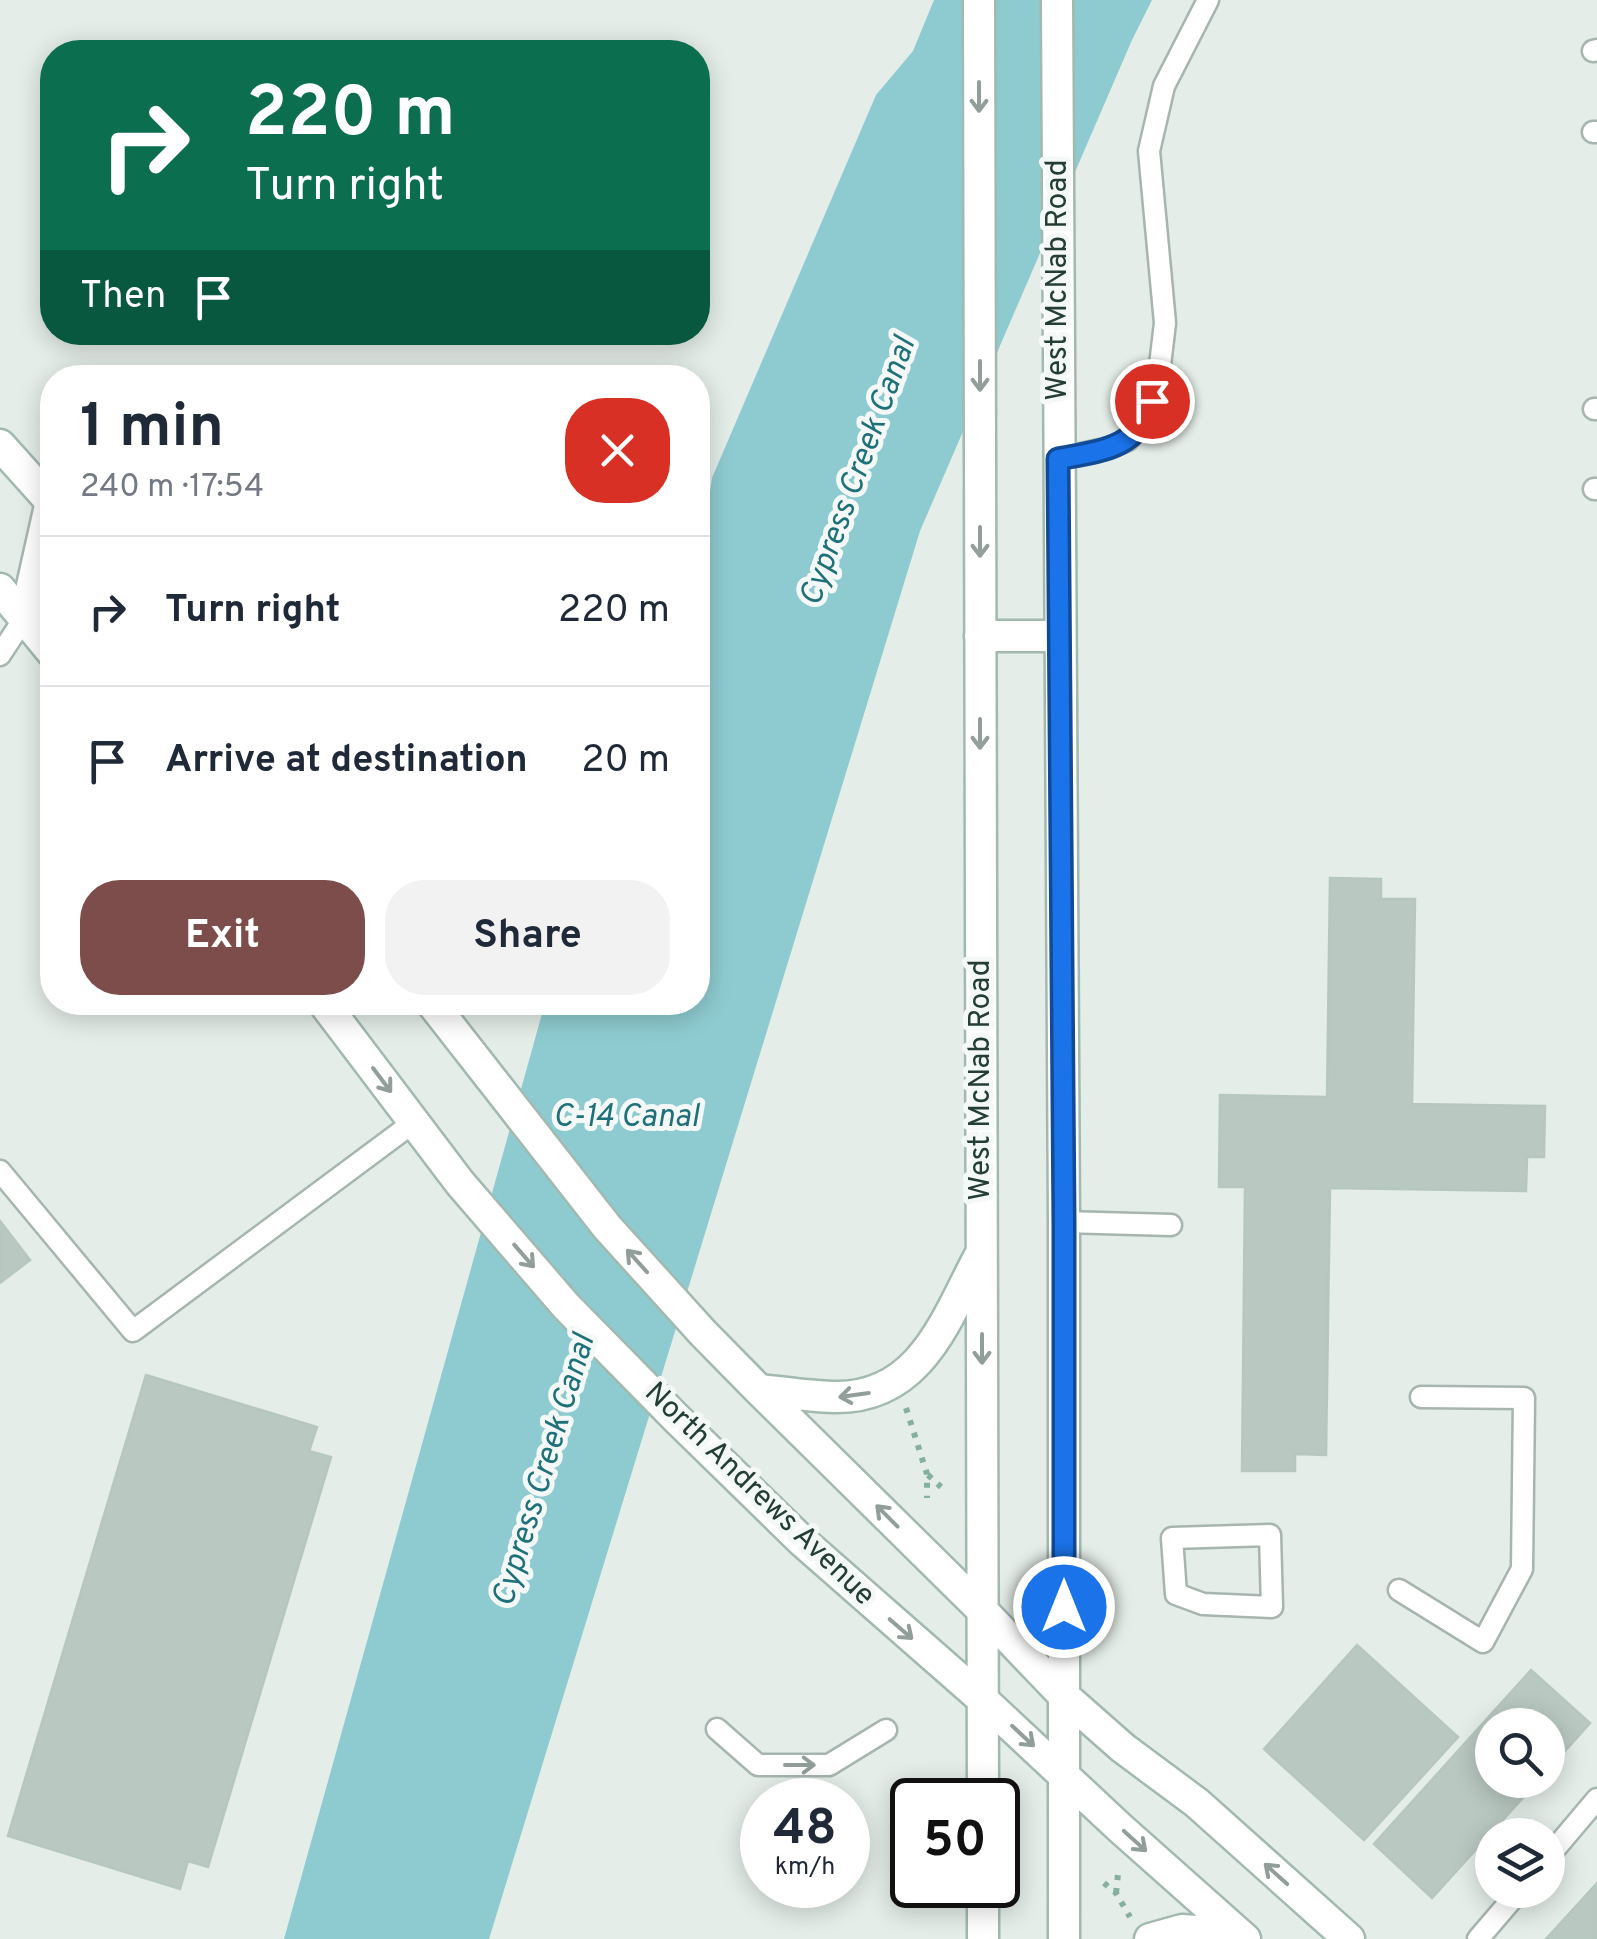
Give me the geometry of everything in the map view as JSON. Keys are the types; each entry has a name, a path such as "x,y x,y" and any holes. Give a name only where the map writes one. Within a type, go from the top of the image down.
{"main road":[{"name":"West McNab Road","path":"979,0 983,1778"},
{"name":"West McNab Road","path":"1057,0 1064,1939"},
{"path":"0,444 40,487"},
{"path":"12,624 40,537"},
{"path":"0,589 12,624 40,644"},
{"path":"980,636 1060,636"},
{"name":"North Andrews Avenue","path":"333,1015 460,1182 566,1306 677,1419 802,1541 982,1698 1242,1936"},
{"path":"441,1015 607,1227 759,1390 982,1609 1064,1696 1124,1748 1198,1803 1349,1939"},
{"path":"759,1390 839,1397 878,1391 898,1381 930,1349 982,1252"},
{"path":"983,1908 983,1939"},
{"path":"1140,1928 1242,1936"}],"lane":[{"path":"1058,459 1128,440 1149,414 1158,382 1165,324 1149,151 1164,86 1208,0"},
{"path":"0,656 12,624"},
{"path":"0,1172 134,1332 414,1122"},
{"path":"1064,1222 1171,1225"},
{"path":"1399,1590 1484,1642 1522,1569 1524,1398 1421,1396"},
{"path":"1270,1535 1272,1608 1203,1604 1176,1594 1172,1538 1270,1535"},
{"path":"717,1729 758,1765 829,1765 886,1730"},
{"path":"1565,1838 1597,1799"},
{"path":"1478,1939 1505,1908"}],"path":[{"path":"904,1402 927,1474 927,1498"},
{"path":"927,1474 941,1487"},
{"path":"1116,1894 1118,1874"},
{"path":"1104,1883 1140,1928"}],"water":[{"name":"C-14 Canal","path":"934,0 1152,0 920,531 489,1939 284,1939 542,1015 710,1015 712,478 876,95 913,51"}],"building":[{"path":"1330,878 1381,879 1381,899 1415,899 1412,1104 1545,1106 1544,1157 1527,1157 1526,1191 1330,1188 1326,1455 1295,1454 1295,1471 1242,1471 1245,1187 1219,1187 1220,1095 1327,1097"},
{"path":"0,1221 30,1260 0,1283"},
{"path":"146,1375 317,1427 309,1451 331,1457 208,1867 188,1861 180,1889 8,1836"},
{"path":"1357,1645 1458,1737 1364,1840 1264,1749"},
{"path":"1531,1670 1590,1723 1565,1751 1565,1708 1497,1708"},
{"path":"1475,1732 1475,1798 1523,1798 1505,1818 1475,1818 1475,1851 1432,1898 1374,1844"},
{"path":"1597,1883 1597,1939 1546,1939"}],"route":[{"path":"1064,1607 1058,459 1128,440 1149,414 1152,401"}],"water label":[{"name":"Cypress Creek Canal","path":"859,472"},
{"name":"Cypress Creek Canal","path":"545,1471"}]}
